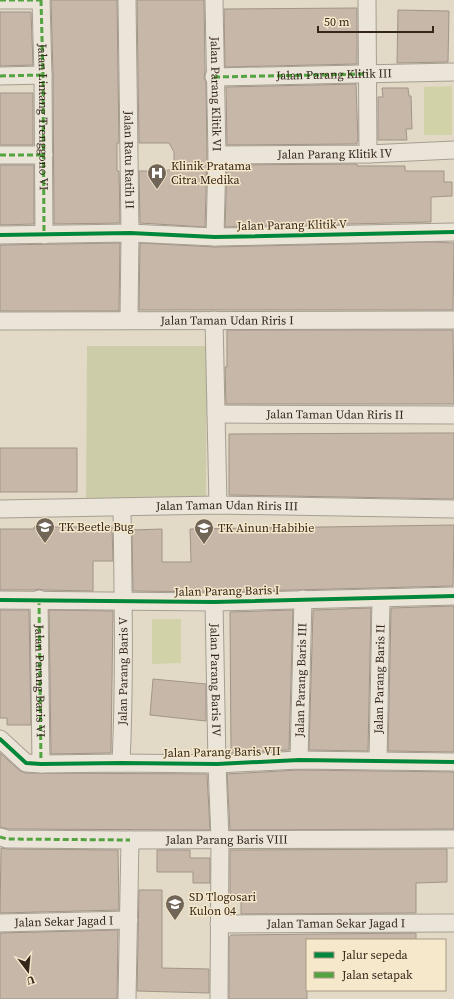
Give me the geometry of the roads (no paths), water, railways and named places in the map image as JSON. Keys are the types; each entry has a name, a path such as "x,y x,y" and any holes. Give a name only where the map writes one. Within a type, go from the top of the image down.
{"street":[{"path":"0,0 41,0"},
{"name":"Jalan Lintang Trenggono VI","path":"41,0 44,234"},
{"name":"Jalan Ratu Ratih II","path":"127,0 130,233 129,320"},
{"name":"Jalan Parang Klitik VI","path":"214,0 214,77 217,155 215,237"},
{"path":"367,0 368,154"},
{"name":"Jalan Parang Klitik III","path":"214,77 454,72"},
{"path":"0,76 43,75"},
{"name":"Jalan Parang Klitik IV","path":"217,155 368,154 454,150"},
{"path":"0,155 44,155"},
{"name":"Jalan Parang Klitik V","path":"0,235 130,233 215,237 454,232"},
{"name":"Jalan Taman Udan Riris I","path":"0,320 454,320"},
{"path":"214,320 218,505"},
{"name":"Jalan Taman Udan Riris II","path":"216,414 454,415"},
{"name":"Jalan Taman Udan Riris III","path":"0,509 218,505 454,509"},
{"name":"Jalan Parang Baris V","path":"121,762 123,732 124,601 122,507"},
{"name":"Jalan Parang Baris I","path":"0,600 39,599 214,602 454,596"},
{"name":"Jalan Parang Baris II","path":"378,761 381,598"},
{"name":"Jalan Parang Baris VI","path":"39,599 41,764"},
{"name":"Jalan Parang Baris III","path":"299,760 303,599"},
{"name":"Jalan Parang Baris IV","path":"214,602 216,764 220,839 219,999"},
{"name":"Jalan Parang Baris VII","path":"0,739 26,763 41,764 121,762 216,764 299,760 454,762"},
{"name":"Jalan Parang Baris VIII","path":"0,837 7,839 130,840 454,839"},
{"path":"127,999 130,840"},
{"name":"Jalan Sekar Jagad I","path":"0,923 129,920"},
{"name":"Jalan Taman Sekar Jagad I","path":"219,924 454,923"}],"place":[{"name":"Klinik Pratama Citra Medika","path":"157,190"},
{"name":"TK Beetle Bug","path":"45,544"},
{"name":"TK Ainun Habibie","path":"204,545"},
{"name":"SD Tlogosari Kulon 04","path":"175,921"}]}
